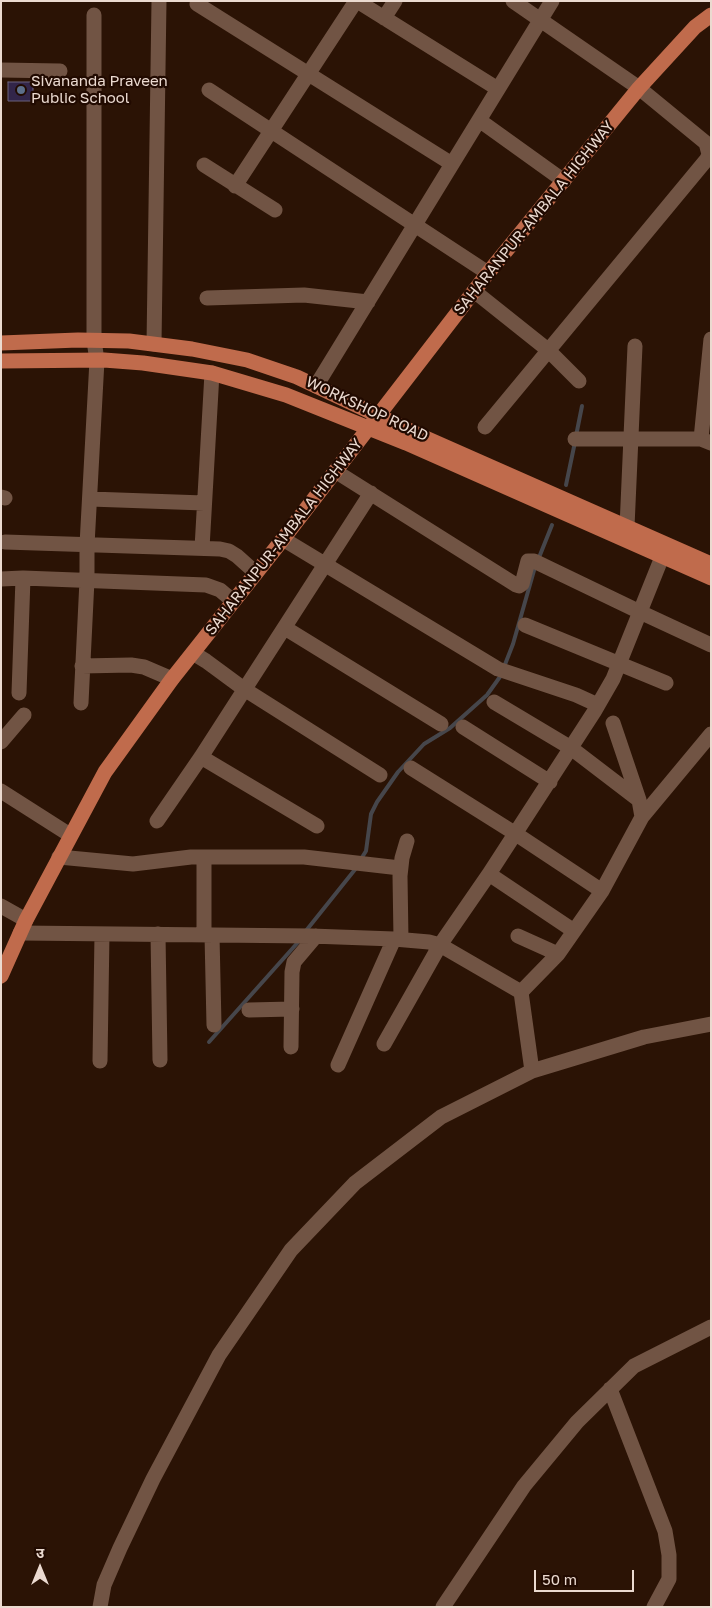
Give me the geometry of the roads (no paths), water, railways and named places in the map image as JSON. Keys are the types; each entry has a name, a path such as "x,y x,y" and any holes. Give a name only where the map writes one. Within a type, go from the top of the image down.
{"main road":[{"name":"SAHARANPUR-AMBALA HIGHWAY","path":"1,976 23,926 105,772 172,679 283,539 488,273 639,88 689,34 711,15"},
{"name":"WORKSHOP ROAD","path":"1,343 129,341 192,349 247,360 297,377 316,386 374,422 662,557 711,578"},
{"name":"WORKSHOP ROAD","path":"1,361 97,360 143,363 212,373 374,422 711,564"}],"street":[{"path":"154,344 159,1"},
{"path":"235,186 356,1 498,89"},
{"path":"384,18 394,1"},
{"path":"485,427 707,159 709,154 706,144 639,88 513,1"},
{"path":"316,386 552,1"},
{"path":"197,4 452,164"},
{"path":"81,703 97,360 94,341 94,15"},
{"path":"1,70 60,71"},
{"path":"209,90 488,273"},
{"path":"479,120 564,181"},
{"path":"204,165 275,210"},
{"path":"474,291 548,350 579,381"},
{"path":"207,298 304,295 368,302"},
{"path":"576,439 631,438 706,441 711,339"},
{"path":"627,527 635,346"},
{"path":"202,548 212,373"},
{"path":"335,471 516,585 522,584 528,561 537,562 711,645"},
{"path":"157,821 201,757 371,493"},
{"path":"90,499 204,503"},
{"path":"283,539 503,671 576,695 598,705"},
{"path":"5,542 202,548 229,551 256,572"},
{"path":"384,1044 440,945 516,834 598,705 619,664 662,557"},
{"path":"1,578 206,585 220,590 233,601"},
{"path":"19,692 23,578"},
{"path":"525,625 666,683"},
{"path":"285,628 441,724"},
{"path":"193,653 244,689 380,775"},
{"path":"82,666 144,667 172,679"},
{"path":"494,702 571,748 639,800"},
{"path":"1,742 24,714"},
{"path":"613,723 639,800 642,817"},
{"path":"463,727 550,782"},
{"path":"522,992 558,954 602,891 642,817 711,734"},
{"path":"201,757 317,826"},
{"path":"411,768 602,891"},
{"path":"1,791 70,835"},
{"path":"338,1065 397,939 400,868 408,841"},
{"path":"59,857 133,864 181,857 304,857 400,868"},
{"path":"204,857 214,1025"},
{"path":"489,874 574,931"},
{"path":"1,906 23,926 102,934 313,936 397,939 440,945 522,992"},
{"path":"100,1062 102,934"},
{"path":"158,934 160,1060"},
{"path":"291,1048 292,972 294,962 313,936"},
{"path":"518,936 558,954"},
{"path":"522,992 532,1071"},
{"path":"249,1010 292,1009"},
{"path":"100,1607 107,1578 162,1462 220,1355 291,1250 355,1183 441,1117 532,1071 644,1037 711,1024"},
{"path":"443,1607 524,1486 577,1422 634,1366 711,1327"},
{"path":"610,1389 665,1531 669,1555 669,1579 654,1607"}],"waterway":[{"path":"576,436 582,406"},
{"path":"566,485 575,442"},
{"path":"538,560 552,525"},
{"path":"504,667 513,644 535,567"},
{"path":"361,859 366,851 371,814 398,772 424,744 450,728 487,695 502,674"},
{"path":"305,932 357,867"},
{"path":"209,1042 300,940"}],"place":[{"name":"Sivananda Praveen Public School","path":"21,90"}]}
